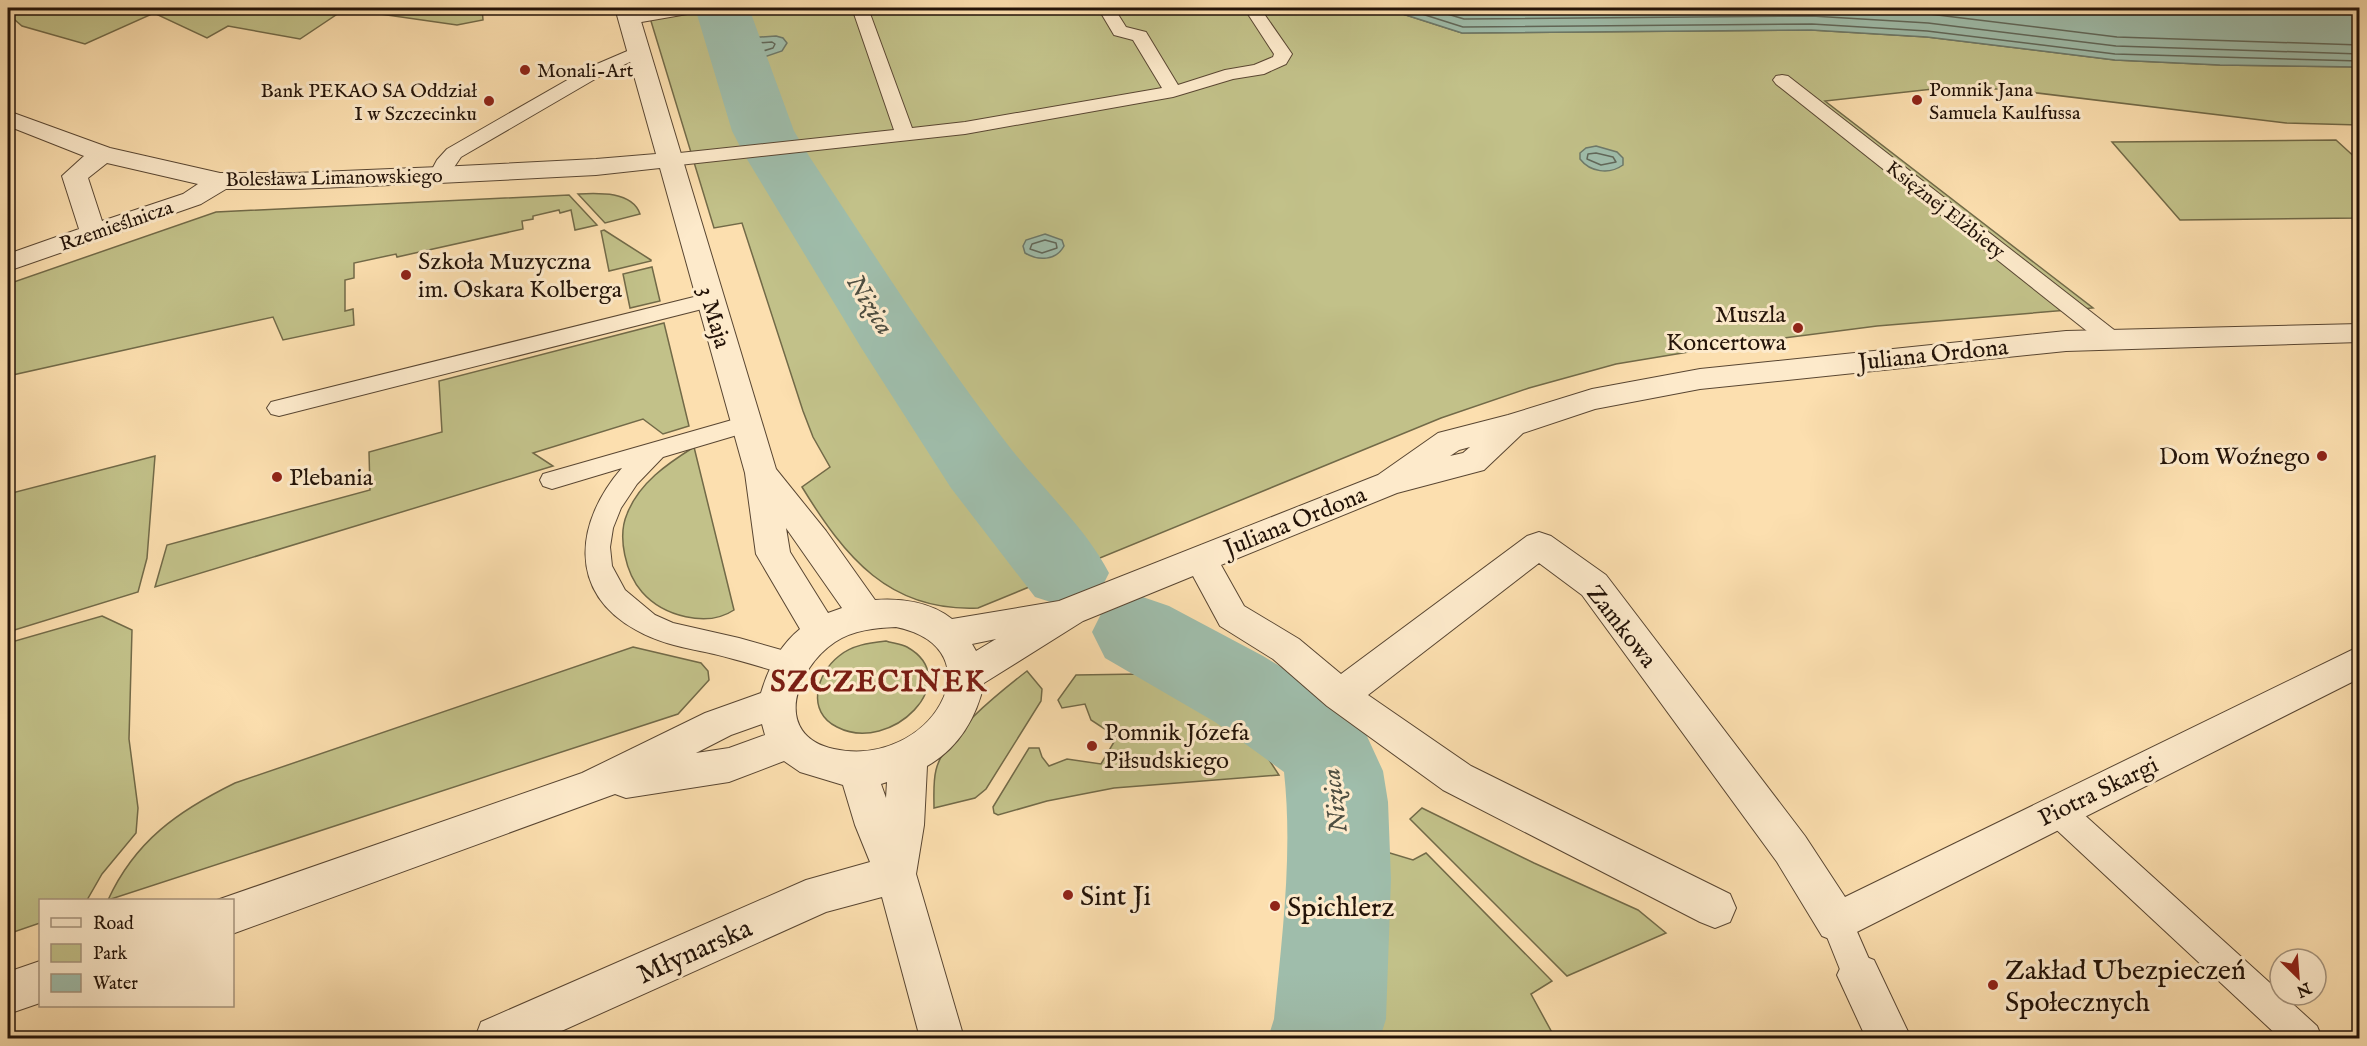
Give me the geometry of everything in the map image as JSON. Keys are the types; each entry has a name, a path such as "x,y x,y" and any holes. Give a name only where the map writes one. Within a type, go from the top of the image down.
{"street":[{"name":"3 Maja","path":"628,13 761,473 773,554 821,632"},
{"name":"Bolesława Limanowskiego","path":"8,118 102,154 220,181 296,181 439,175 596,167 670,160"},
{"path":"93,233 75,176 102,154"},
{"name":"Rzemieślnicza","path":"8,263 192,199 220,181"},
{"name":"Juliana Ordona","path":"1071,611 1389,483 1473,462 1513,425 1592,399 1700,379 2110,338 2360,333"},
{"name":"3 Maja","path":"761,473 814,540 865,614"},
{"name":"Zamkowa","path":"1340,695 1539,545 1594,585 1791,849 1837,922"},
{"path":"1201,559 1232,616 1286,649 1340,695 1395,736 1457,778 1714,908"},
{"path":"947,634 1071,611"},
{"path":"966,676 1071,611"},
{"path":"896,613 924,619 947,634 961,653 966,676 963,699 952,722 933,742 908,758 883,767 857,770 831,766 808,757 790,742 780,723 777,703 780,682 789,663 803,646 821,632 842,621 865,614 896,613"},
{"name":"Piotra Skargi","path":"1837,922 2360,662"},
{"path":"234,913 594,786 718,724 777,703"},
{"path":"594,786 729,765 790,742"},
{"path":"896,874 904,825 908,758"},
{"path":"857,770 875,825 896,874 942,1038"},
{"name":"Młynarska","path":"497,1038 820,894 896,874"},
{"path":"1859,975 1876,1015 1889,1038"},
{"path":"8,993 39,982"}],"lane":[{"path":"628,13 693,8"},
{"path":"860,8 905,135"},
{"path":"1106,8 1120,31 1140,36 1173,92"},
{"path":"670,160 964,128 1173,92 1231,74 1258,70 1280,60 1283,54 1280,46 1252,8"},
{"path":"439,175 444,164 454,153 596,71 639,51"},
{"name":"Księżnej Elżbiety","path":"1782,80 2110,338"},
{"path":"279,408 710,300"},
{"path":"552,480 746,424"},
{"path":"654,451 622,485 606,510 601,524 597,555 604,582 611,593 632,615 665,632 789,663"},
{"path":"2058,811 2305,1038"},
{"path":"1837,922 1859,975"}],"green space":[{"path":"8,8 482,8 483,20 457,25 345,9 300,39 228,26 207,38 154,13 85,44 22,26 8,14"},
{"path":"647,8 1384,8 1462,33 1811,30 1927,37 2115,60 2220,65 2359,67 2359,125 2286,123 2004,89 1933,89 1825,101 2093,308 1877,326 1737,344 1616,364 1529,388 1441,418 978,608 947,607 919,601 895,590 873,575 835,536 802,487 830,467 813,437 803,411 742,223 714,228"},
{"path":"2336,140 2359,161 2359,218 2180,220 2112,142"},
{"path":"578,194 622,197 636,206 640,214 605,223"},
{"path":"569,195 597,225 575,230 571,210 560,213 559,210 522,221 523,229 397,257 396,254 354,263 354,278 345,280 345,311 353,309 354,325 283,340 273,317 8,376 8,284 216,212"},
{"path":"604,230 651,261 609,271 601,231"},
{"path":"652,267 660,301 630,308 623,274"},
{"path":"664,323 689,426 663,434 643,419 533,453 553,466 155,587 167,545 370,490 369,452 442,432 439,381"},
{"path":"694,447 734,610 723,615 699,619 673,613 642,592 628,565 623,544 624,523 639,493 664,467"},
{"path":"155,456 147,558 138,592 8,632 8,494"},
{"path":"102,616 132,630 129,739 138,808 136,833 102,874 88,899 39,899 39,923 8,934 8,643"},
{"path":"886,641 907,647 923,661 929,677 925,694 914,710 898,723 879,731 858,733 837,727 827,720 818,703 820,682 825,673 839,656 849,649"},
{"path":"633,647 701,663 708,671 709,680 678,714 109,899 131,861 160,830 195,805 235,783"},
{"path":"1027,671 1042,689 1041,701 986,789 975,798 934,808 936,770 950,743 974,716"},
{"path":"1141,674 1258,743 1279,775 1114,788 1047,801 998,815 994,813 993,807 1029,748 1039,748 1049,766 1067,759 1101,764 1117,737 1091,720 1085,704 1062,708 1058,700 1076,675"},
{"path":"1422,808 1534,863 1638,910 1666,933 1567,976 1410,819"},
{"path":"1360,844 1413,860 1426,853 1552,981 1531,994 1555,1038 1346,1038 1350,1027"}],"water":[{"path":"1384,8 2359,8 2359,67 2220,65 2115,60 1927,37 1811,30 1462,33"},
{"path":"776,36 783,38 787,43 782,51 741,65 733,39"},
{"path":"1596,146 1617,152 1623,158 1623,165 1606,171 1589,167 1580,159 1580,153 1586,148"},
{"path":"1045,234 1062,240 1064,246 1061,251 1046,258 1025,253 1023,246 1026,240"}],"waterway":[{"name":"Nizica","path":"722,8 763,131 777,156 899,349 980,467 1066,573"},
{"name":"Nizica","path":"1137,632 1266,705 1307,732 1326,751 1333,771 1338,802 1339,839 1337,921 1330,1019 1324,1038"}],"place":[{"name":"Monali-Art","path":"525,70"},
{"name":"Pomnik Jana Samuela Kaulfussa","path":"1917,100"},
{"name":"Bank PEKAO SA Oddział I w Szczecinku","path":"489,101"},
{"name":"Szkoła Muzyczna im. Oskara Kolberga","path":"406,275"},
{"name":"Muszla Koncertowa","path":"1798,328"},
{"name":"Dom Woźnego","path":"2322,456"},
{"name":"Plebania","path":"277,477"},
{"name":"Pomnik Józefa Piłsudskiego","path":"1092,746"},
{"name":"Sint Ji","path":"1068,895"},
{"name":"Spichlerz","path":"1275,906"},
{"name":"Zakład Ubezpieczeń Społecznych","path":"1993,985"}],"district":[{"name":"SZCZECINEK","path":"879,681"}]}
